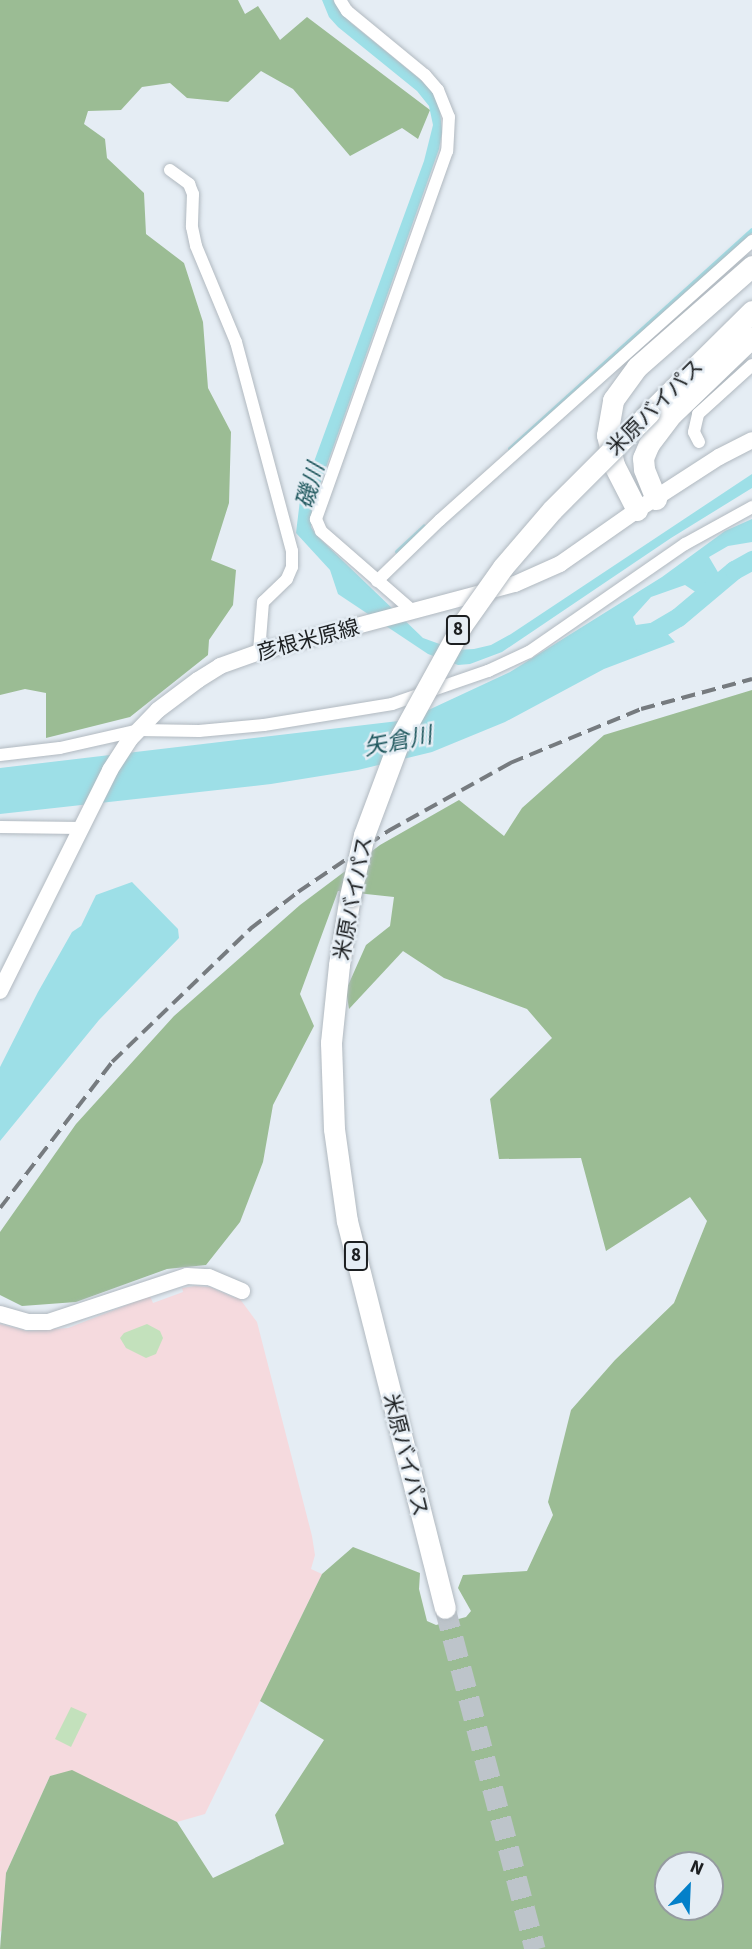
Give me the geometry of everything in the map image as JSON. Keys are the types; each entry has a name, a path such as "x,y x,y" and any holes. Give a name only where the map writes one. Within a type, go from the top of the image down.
{"highway":[{"path":"637,510 614,464 607,435 613,400 637,367 752,266"},
{"name":"米原バイパス","path":"445,1608 347,1221 334,1129 331,1043 339,965 350,896 364,835 401,736 461,625 503,567 552,510 752,311"},
{"path":"656,499 644,469 643,458 649,444 671,414 752,337"}],"main road":[{"name":"彦根米原線","path":"0,991 83,823 134,734 158,710 198,680 220,666 259,652 515,584 560,564 719,457 752,440"},
{"path":"0,1314 28,1322 48,1322 187,1276 209,1276 242,1291"}],"street":[{"path":"340,0 347,11 425,75 442,97 449,117 447,151 316,519 321,531 409,613"},
{"path":"170,170 189,184 193,194 192,227 196,246 236,342 292,551 292,567 287,579 263,601 259,652"},
{"path":"377,581 450,511 752,241"},
{"path":"699,442 694,432 698,414 752,365"},
{"path":"0,755 60,748 134,734 199,731 344,713 392,704 488,671 529,652 685,544 752,507"},
{"path":"0,827 83,823"}],"shaded area":[{"path":"210,1287 235,1298 237,1295 257,1322 312,1536 315,1555 311,1569 322,1574 205,1814 177,1822 72,1771 50,1776 6,1873 4,1928 0,1932 0,1324 27,1331 68,1328 150,1296 153,1303 183,1292 182,1288"}],"green space":[{"path":"0,0 238,0 245,14 258,6 280,40 307,17 430,110 418,139 402,128 350,156 293,89 261,71 228,102 187,98 170,83 142,87 121,110 88,111 84,124 105,139 107,158 144,193 146,234 184,263 203,322 208,388 231,432 229,503 211,560 236,570 233,605 209,640 208,655 130,717 46,738 46,693 25,689 0,695"},
{"path":"752,690 752,1949 0,1949 6,1873 50,1776 72,1770 177,1822 213,1878 284,1844 275,1815 324,1740 260,1701 322,1574 353,1547 420,1573 419,1589 427,1621 436,1625 466,1617 471,1611 458,1588 463,1575 527,1571 553,1515 548,1502 571,1410 615,1360 674,1303 707,1221 690,1197 606,1251 581,1158 499,1159 490,1099 552,1038 527,1009 444,978 403,951 349,1009 346,990 366,945 390,926 394,897 338,891 300,994 314,1026 273,1105 263,1162 240,1222 206,1265 167,1269 76,1302 22,1306 0,1295 0,1232 76,1124 174,1016 300,905 380,845 459,800 504,836 522,808 604,735"},
{"path":"147,1324 160,1331 163,1338 156,1354 146,1358 126,1348 120,1338 124,1333"},
{"path":"71,1707 87,1714 71,1747 55,1739"}],"water":[{"name":"磯川","path":"322,0 333,0 351,23 432,89 439,101 442,132 439,149 312,507 311,527 316,535 423,638 456,650 474,649 491,645 511,634 752,474 752,488 671,538 502,652 470,664 458,665 428,654 338,594 330,570 296,533 300,500 424,161 433,125 429,106 417,91 338,27 329,17"},
{"path":"752,519 752,542 728,546 709,557 719,574 718,593 706,599 685,585 651,597 633,617 636,625 650,623 663,629 675,642 604,669 505,722 432,752 358,770 271,784 0,814 0,768 407,720 510,672 662,577 725,531"},
{"path":"132,882 178,929 179,938 99,1020 0,1141 0,1067 38,992 72,932 81,926 96,895"}],"waterway":[{"path":"510,449 752,230"},
{"path":"397,552 424,527"},
{"name":"矢倉川","path":"639,640 678,617 734,570 752,560"}],"tunnel":[{"path":"445,1608 535,1949"}],"railway":[{"path":"0,1208 112,1062 250,929 298,892 388,831 510,763 641,709 752,679"}]}
